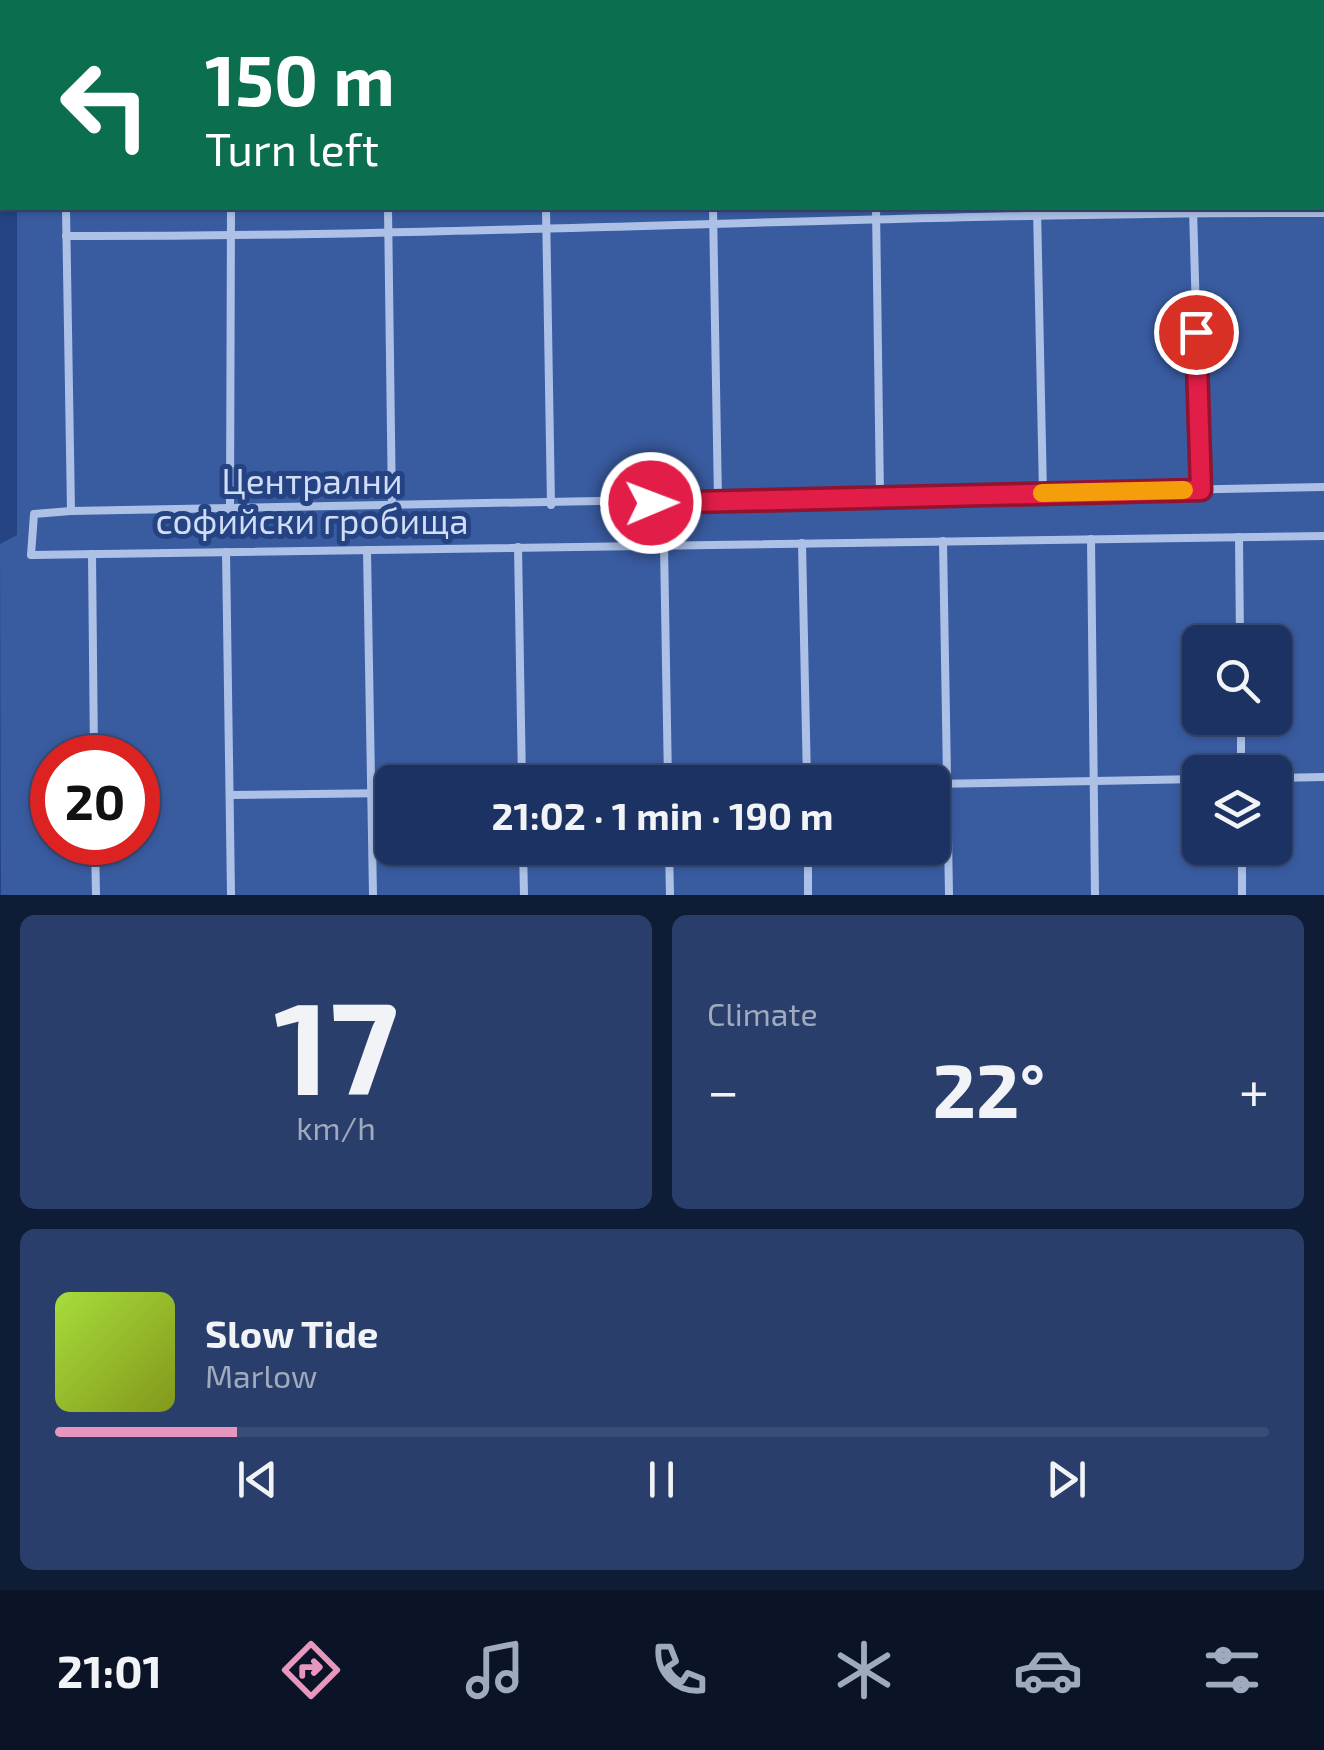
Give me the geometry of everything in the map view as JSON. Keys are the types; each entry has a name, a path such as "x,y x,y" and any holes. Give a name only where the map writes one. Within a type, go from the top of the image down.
{"lane":[{"path":"66,210 71,512"},
{"path":"230,510 231,210"},
{"path":"388,210 392,508"},
{"path":"546,210 551,505"},
{"path":"713,210 718,501"},
{"path":"876,210 880,497"},
{"path":"66,236 388,233 1037,210 1324,213"},
{"path":"1037,210 1044,493"},
{"path":"1193,210 1201,490"},
{"path":"1324,487 71,512 34,514 31,555 1324,536"},
{"path":"1239,537 1240,625"},
{"path":"1091,539 1096,895"},
{"path":"943,541 947,765"},
{"path":"802,543 806,765"},
{"path":"664,546 668,765"},
{"path":"518,547 522,765"},
{"path":"367,550 373,895"},
{"path":"226,552 231,895"},
{"path":"92,554 94,735"},
{"path":"1292,778 1324,777"},
{"path":"950,783 1182,780"},
{"path":"230,795 375,793"},
{"path":"95,865 96,895"},
{"path":"524,865 524,895"},
{"path":"669,865 670,895"},
{"path":"808,865 808,895"},
{"path":"948,865 949,895"},
{"path":"1242,865 1242,895"}],"green space":[{"name":"Централни софийски гробища","path":"17,210 1324,210 1324,895 1,895 0,544 17,535"}],"slow traffic":[{"path":"1042,493 1184,490"}],"route":[{"path":"651,503 1201,490 1196,332"}]}
